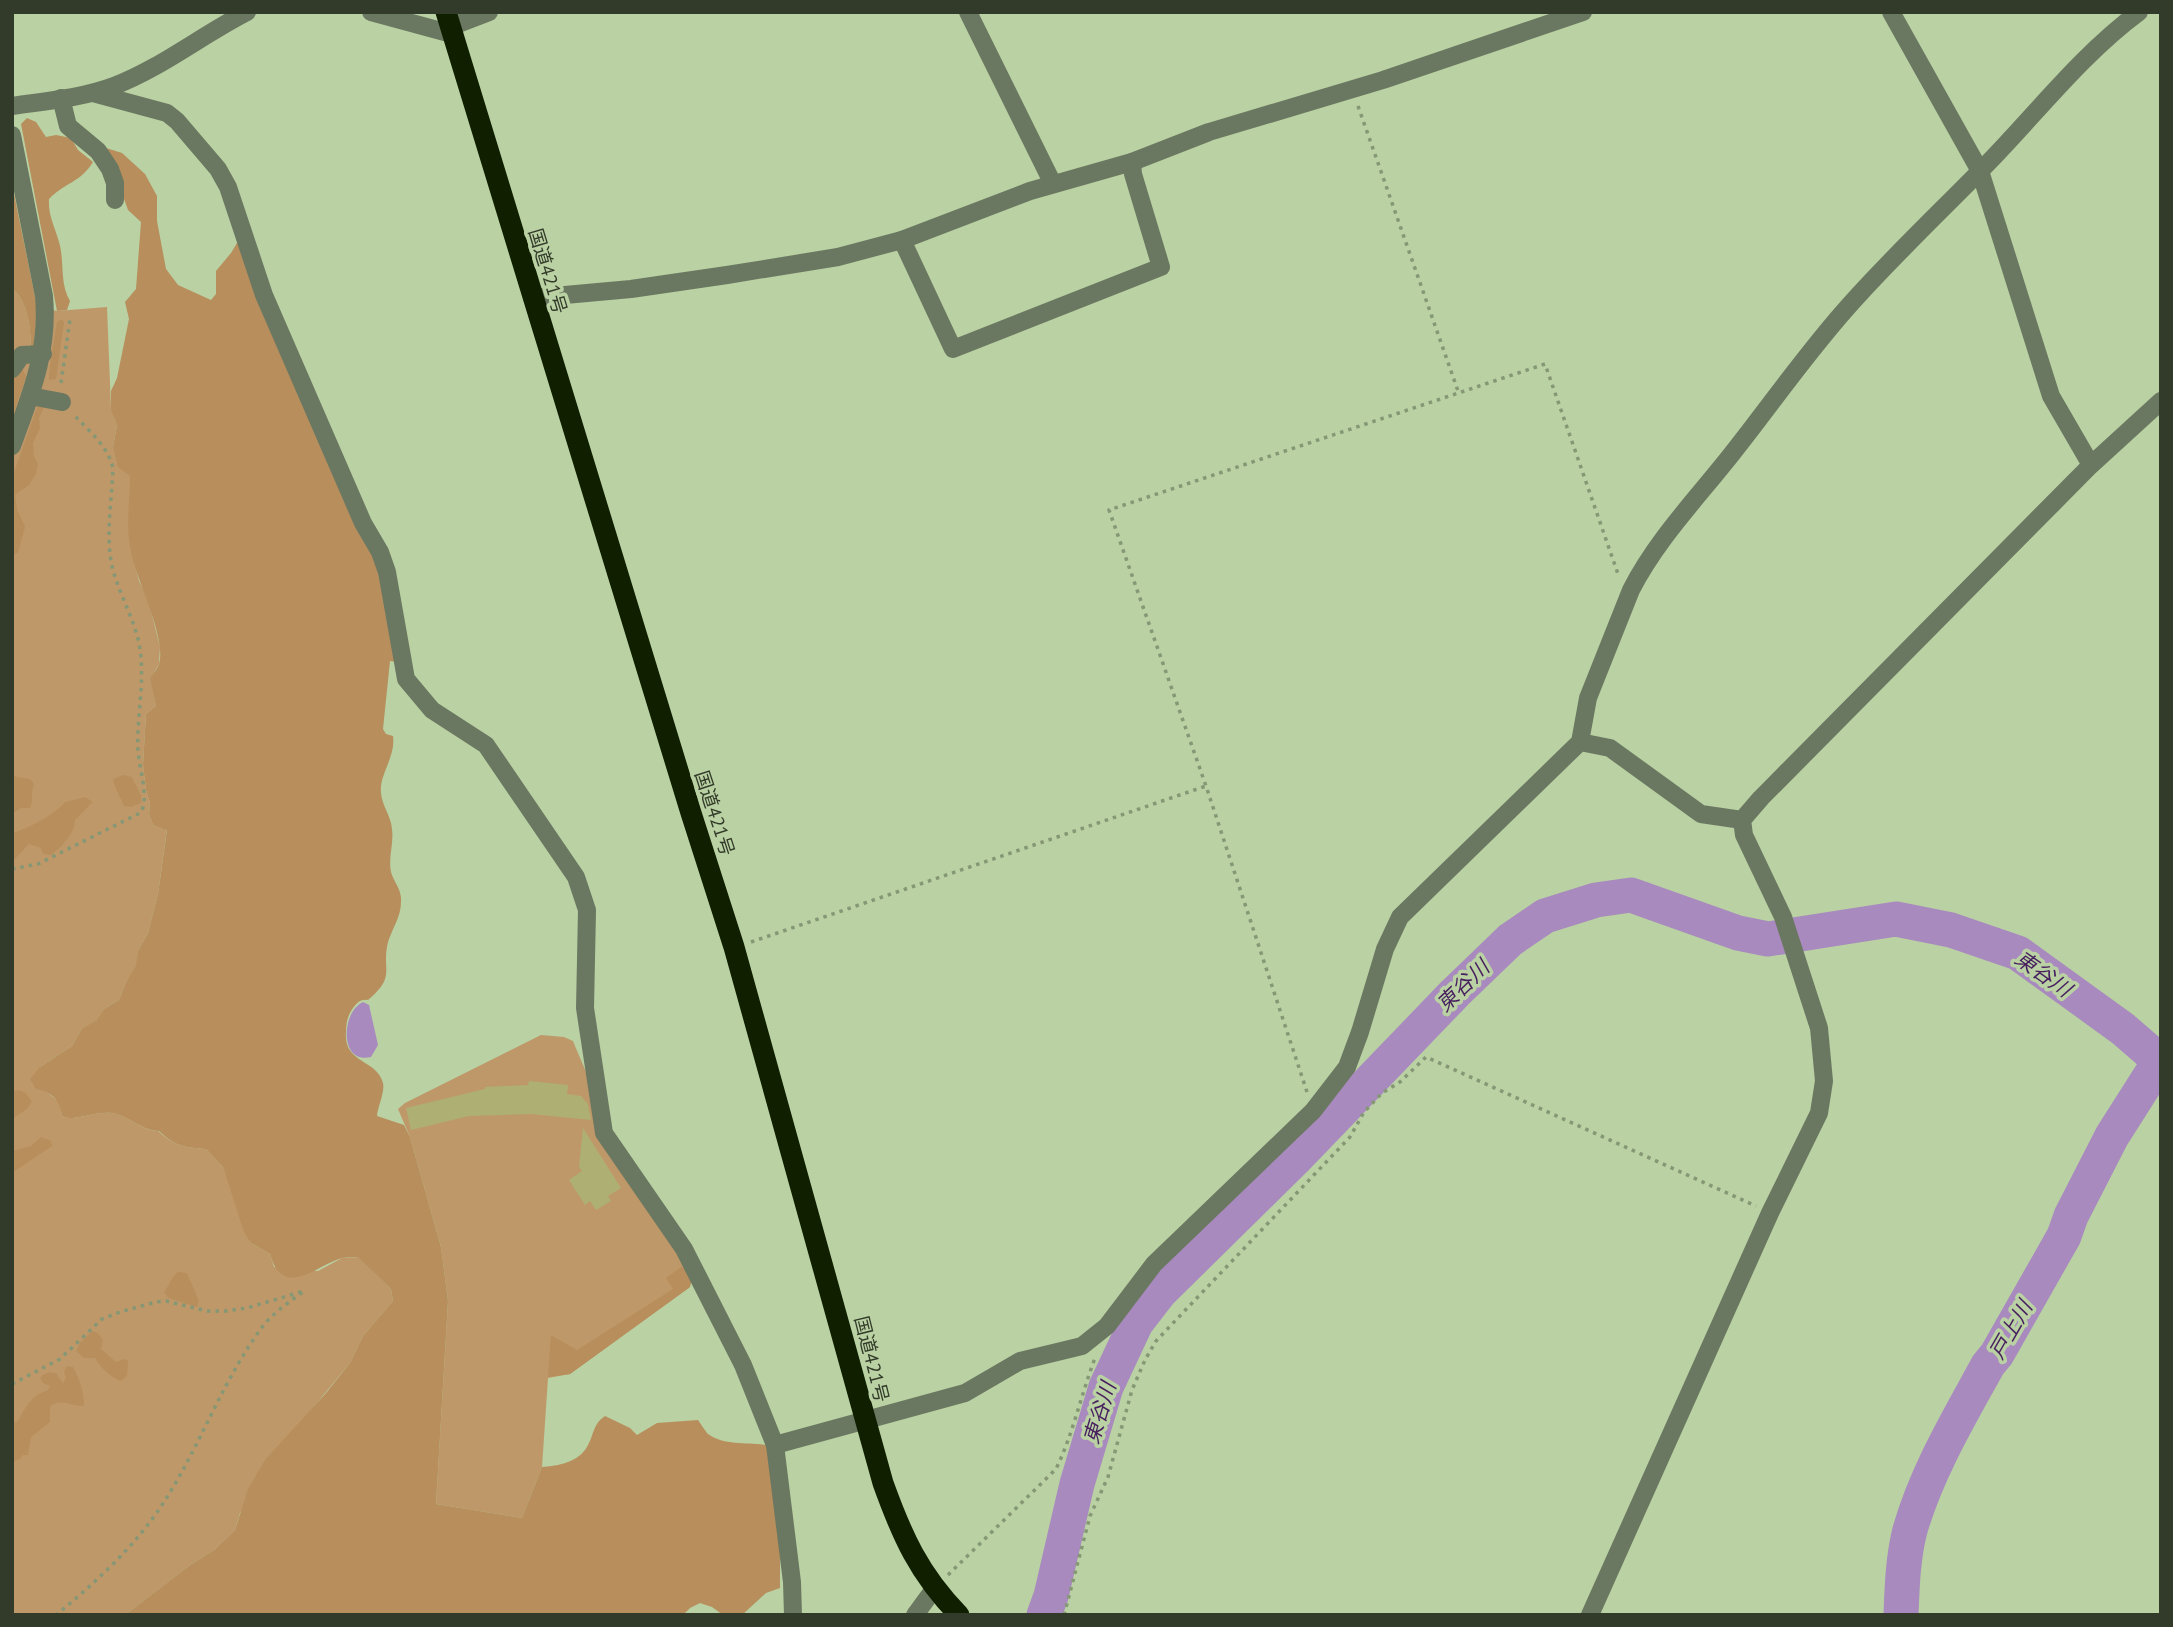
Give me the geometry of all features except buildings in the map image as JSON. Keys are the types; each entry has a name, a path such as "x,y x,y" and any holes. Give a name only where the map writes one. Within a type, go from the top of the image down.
{"highway":[{"name":"国道421号","path":"449,24 734,947 848,1352 864,1419 900,1530 934,1589 959,1615"}],"street":[{"path":"12,106 93,93 116,85 177,54 247,12"},
{"path":"371,12 449,24 488,12"},
{"path":"968,12 1054,184"},
{"path":"532,298 631,289 727,275 838,257 902,240 1054,184 1132,162 1209,132 1352,89 1583,12"},
{"path":"1891,12 1980,171 2051,396 2091,465"},
{"path":"775,1445 965,1393 1020,1362 1082,1346 1107,1326 1154,1264 1313,1111 1347,1067 1385,949 1400,917 1580,742 1588,698 1631,590 1638,575 1688,508 1847,307 2069,76 2139,12"},
{"path":"93,93 167,113 218,169 228,187 264,295 363,523 380,552 387,572 406,679 432,710 486,746 576,877 587,910 585,1008 604,1133 684,1249 743,1365 775,1445 792,1582 793,1615"},
{"path":"61,98 68,126 98,151 110,169 115,183 115,200"},
{"path":"12,135 47,323 43,354 12,446"},
{"path":"902,240 953,349 1161,267 1133,174 1132,162"},
{"path":"12,369 22,355 43,354"},
{"path":"30,396 62,402"},
{"path":"1590,1615 1770,1213 1819,1113 1824,1081 1819,1028 1783,917 1744,835 1742,820 2091,465 2161,401"},
{"path":"1580,742 1610,748 1701,814 1742,820"},
{"path":"915,1615 934,1589"}],"path":[{"path":"1352,89 1458,391"},
{"path":"12,869 49,859 140,813 146,804 138,743 141,656 128,606 114,574 110,554 113,468 111,458 62,402 60,393 69,319"},
{"path":"1302,1074 1206,786 1109,510 1545,363 1621,582 1631,590"},
{"path":"734,947 1206,786"},
{"path":"1064,1615 1090,1516 1108,1477 1132,1390 1156,1341 1350,1137 1364,1112 1382,1093 1400,1082 1426,1058 1770,1213"},
{"path":"12,1384 60,1359 102,1319 120,1312 166,1301 207,1311 225,1311 247,1308 304,1291 264,1324 216,1403 185,1466 159,1510 111,1566 56,1615"},
{"path":"934,1589 1056,1469 1065,1451 1081,1394 1107,1326"}],"shaded area":[{"path":"27,118 36,122 46,137 56,135 71,138 78,150 93,162 83,174 49,199 61,249 64,287 70,301 67,310 57,311 21,124"},
{"path":"106,148 122,153 145,174 157,196 157,221 166,269 178,285 211,300 216,294 216,271 240,238 375,552 397,662 390,661 383,729 386,734 393,736 393,744 382,779 381,793 391,824 390,867 400,893 401,907 388,942 385,978 377,992 368,1000 358,1002 351,1011 346,1042 355,1056 380,1075 383,1091 377,1116 404,1125 410,1137 441,1247 448,1301 436,1504 522,1518 542,1467 561,1464 580,1455 588,1445 598,1422 605,1416 630,1428 637,1435 657,1423 698,1420 708,1434 722,1441 770,1446 780,1522 780,1588 766,1593 742,1615 723,1615 700,1603 683,1615 125,1615 214,1550 235,1530 248,1489 265,1460 326,1393 350,1363 363,1336 393,1301 391,1289 358,1257 342,1258 301,1276 291,1278 283,1275 276,1268 270,1254 251,1243 244,1232 223,1167 206,1149 180,1145 159,1131 147,1129 112,1113 74,1118 62,1116 55,1098 36,1089 30,1079 40,1067 72,1046 82,1028 97,1020 104,1009 119,1000 148,933 158,894 167,830 153,825 149,814 150,803 143,765 146,714 156,706 150,678 159,664 160,652 154,623 130,547 130,476 118,467 113,447 117,425 111,410 111,391 117,378 129,319 125,302 136,289 141,222 128,210"},
{"path":"12,184 37,306 31,352 25,309 12,288"},
{"path":"12,288 25,309 31,351 37,306 57,311 107,307 111,409 117,425 113,447 131,475 130,547 139,581 148,599 160,647 159,664 151,678 156,706 146,714 143,765 150,803 149,814 153,825 167,829 158,894 148,933 138,951 137,966 126,982 119,1000 104,1009 98,1020 82,1028 72,1046 40,1067 46,1091 60,1103 62,1116 74,1118 112,1113 146,1129 158,1131 180,1145 206,1149 223,1167 251,1243 270,1254 274,1267 318,1271 342,1258 359,1257 391,1289 393,1301 363,1336 350,1363 297,1427 240,1513 235,1530 214,1550 125,1615 12,1615"},
{"path":"62,319 64,323 56,379 49,380 57,322"},
{"path":"23,369 26,377 12,418 12,377 16,371"},
{"path":"39,402 45,404 39,419 40,428 33,443 38,464 36,474 29,485 15,495 17,509 25,527 18,553 12,555 12,478"},
{"path":"123,775 132,777 141,795 141,803 131,807 124,806 113,779"},
{"path":"12,776 30,779 34,784 30,808 21,808 14,812"},
{"path":"85,797 93,802 75,820 70,835 51,855 43,854 41,848 29,844 12,862 12,833 41,820 65,802"},
{"path":"363,1002 369,1005 378,1045 371,1057 361,1057 353,1053 347,1036 350,1016"},
{"path":"541,1035 564,1037 573,1041 598,1108 689,1267 690,1287 570,1374 548,1378 542,1467 522,1518 436,1504 448,1301 441,1247 410,1137 398,1109 405,1103"},
{"path":"19,1090 26,1093 32,1102 12,1119 12,1092"},
{"path":"41,1137 51,1141 52,1146 12,1173 12,1151 31,1146"},
{"path":"681,1267 690,1270 690,1287 570,1374 548,1377 551,1335 577,1350 673,1289 666,1278"},
{"path":"178,1272 187,1273 199,1301 197,1307 169,1298 164,1293"},
{"path":"92,1331 98,1333 103,1340 101,1349 116,1362 124,1359 128,1361 127,1376 121,1381 106,1372 95,1358 84,1358 76,1351"},
{"path":"67,1366 73,1367 78,1376 84,1406 58,1403 50,1407 50,1422 31,1437 28,1455 12,1462 12,1423 18,1421 34,1398 48,1390 50,1386 40,1378 47,1373 56,1373 63,1383"}],"waterway":[{"name":"東谷川","path":"1044,1615 1051,1596 1077,1484 1106,1387 1136,1323 1160,1292 1296,1158 1455,993 1510,940 1545,916 1596,900 1631,895 1738,933 1768,939 1896,919 1951,930 2018,953 2123,1029 2160,1061"},
{"name":"戸上川","path":"1901,1615 1908,1540 1925,1487 1988,1365 1997,1354 2064,1236 2071,1216 2112,1136 2161,1059"}]}
